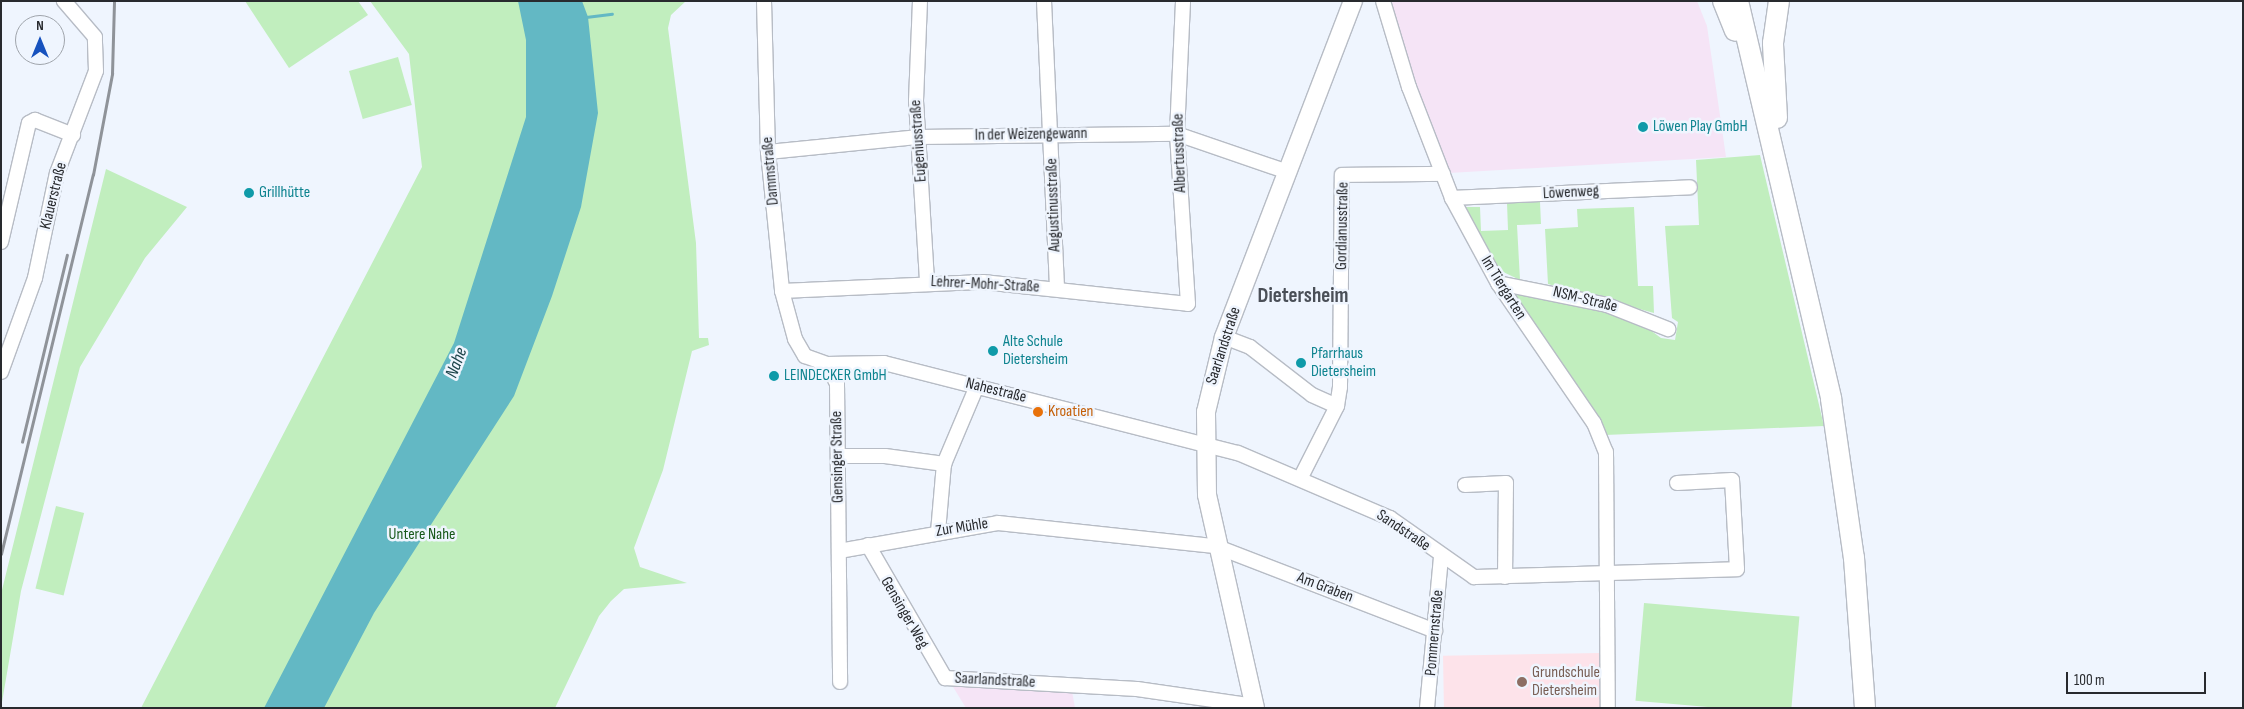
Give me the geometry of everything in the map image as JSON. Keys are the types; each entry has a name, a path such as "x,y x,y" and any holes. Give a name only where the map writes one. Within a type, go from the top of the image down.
{"highway":[{"path":"1723,1 1768,122"},
{"path":"1738,1 1780,170 1840,451 1854,558 1865,708"},
{"path":"1779,1 1773,62 1780,170"}],"main road":[{"name":"Saarlandstraße","path":"1255,707 1215,546 1204,443 1212,378 1224,337 1353,1"}],"street":[{"name":"Klauerstraße","path":"1,372 35,278 57,173 94,79 98,52 92,33 64,1"},
{"name":"Dammstraße","path":"764,1 768,152 782,291 795,339"},
{"name":"Eugeniusstraße","path":"920,1 915,77 927,282"},
{"name":"Augustinusstraße","path":"1044,1 1052,133 1056,288"},
{"name":"Albertusstraße","path":"1183,1 1177,134 1188,304"},
{"name":"Im Tiergarten","path":"1383,1 1409,87 1452,198 1498,283 1594,423 1606,452 1607,571"},
{"path":"1,242 29,123 36,120 73,134"},
{"name":"In der Weizengewann","path":"768,152 919,137 1052,133 1177,134 1288,172"},
{"name":"Gordianusstraße","path":"1301,477 1337,406 1342,346 1342,175 1443,174"},
{"name":"Löwenweg","path":"1452,198 1690,187"},
{"name":"Lehrer-Mohr-Straße","path":"782,291 927,282 1056,288 1188,304"},
{"name":"NSM-Straße","path":"1498,283 1607,305 1668,329"},
{"path":"1224,337 1250,347 1312,395 1337,406"},
{"name":"Nahestraße","path":"795,339 805,356 826,364 884,363 1204,443"},
{"name":"Gensinger Straße","path":"826,364 837,384 839,551"},
{"path":"938,532 944,464 977,386"},
{"name":"Sandstraße","path":"1204,443 1301,477 1390,518 1441,557 1474,577 1505,578 1607,571 1737,569 1732,480 1677,482"},
{"path":"838,456 885,456 944,464"},
{"path":"1465,485 1506,483 1505,578"},
{"name":"Zur Mühle","path":"839,551 938,532 998,523 1215,546"},
{"name":"Gensinger Weg","path":"868,545 930,658 945,678"},
{"name":"Am Graben","path":"1215,546 1435,631"},
{"path":"839,551 840,682"},
{"name":"Pommernstraße","path":"1427,708 1441,557"},
{"path":"1607,571 1608,708"},
{"name":"Saarlandstraße","path":"945,678 1136,689 1255,707"}],"shaded area":[{"path":"1387,1 1697,1 1707,26 1726,157 1449,173 1436,149"},
{"name":"Grundschule Dietersheim","path":"1600,653 1601,708 1444,708 1443,656"},
{"path":"950,682 1072,691 1075,708 966,708"}],"green space":[{"path":"245,1 358,1 368,15 289,68"},
{"name":"Untere Nahe","path":"370,1 686,1 671,15 668,28 696,243 699,338 708,338 709,345 692,351 663,470 634,548 640,567 687,583 624,589 611,601 599,616 555,708 141,708 422,167 409,54"},
{"path":"398,57 412,105 363,119 349,71"},
{"path":"1760,155 1824,426 1605,435 1503,287 1634,318 1661,338 1675,340 1678,322 1672,318 1665,226 1699,225 1696,160"},
{"path":"106,169 187,207 145,258 80,367 21,591 1,708 1,594"},
{"path":"1540,202 1541,224 1517,225 1520,280 1499,270 1464,207 1480,207 1481,231 1508,230 1507,203"},
{"path":"1634,207 1638,286 1653,286 1654,313 1548,284 1545,229 1578,227 1577,209"},
{"path":"56,506 84,513 64,595 35,588"},
{"path":"1644,603 1799,617 1791,708 1720,708 1635,701"}],"water":[{"name":"Nahe","path":"518,1 582,1 588,17 598,113 581,207 552,296 514,396 374,613 324,708 264,708 454,343 526,117 526,40"}],"waterway":[{"path":"586,17 612,14"}],"railway":[{"path":"1,554 93,175 112,74 114,1"},
{"path":"22,442 67,255"}],"place":[{"name":"Löwen Play GmbH","path":"1643,127"},
{"name":"Grillhütte","path":"249,193"},
{"name":"Alte Schule Dietersheim","path":"993,351"},
{"name":"Pfarrhaus Dietersheim","path":"1301,363"},
{"name":"LEINDECKER GmbH","path":"774,376"},
{"name":"Kroatien","path":"1038,412"},
{"name":"Grundschule Dietersheim","path":"1522,682"}],"district":[{"name":"Dietersheim","path":"1303,296"}]}
